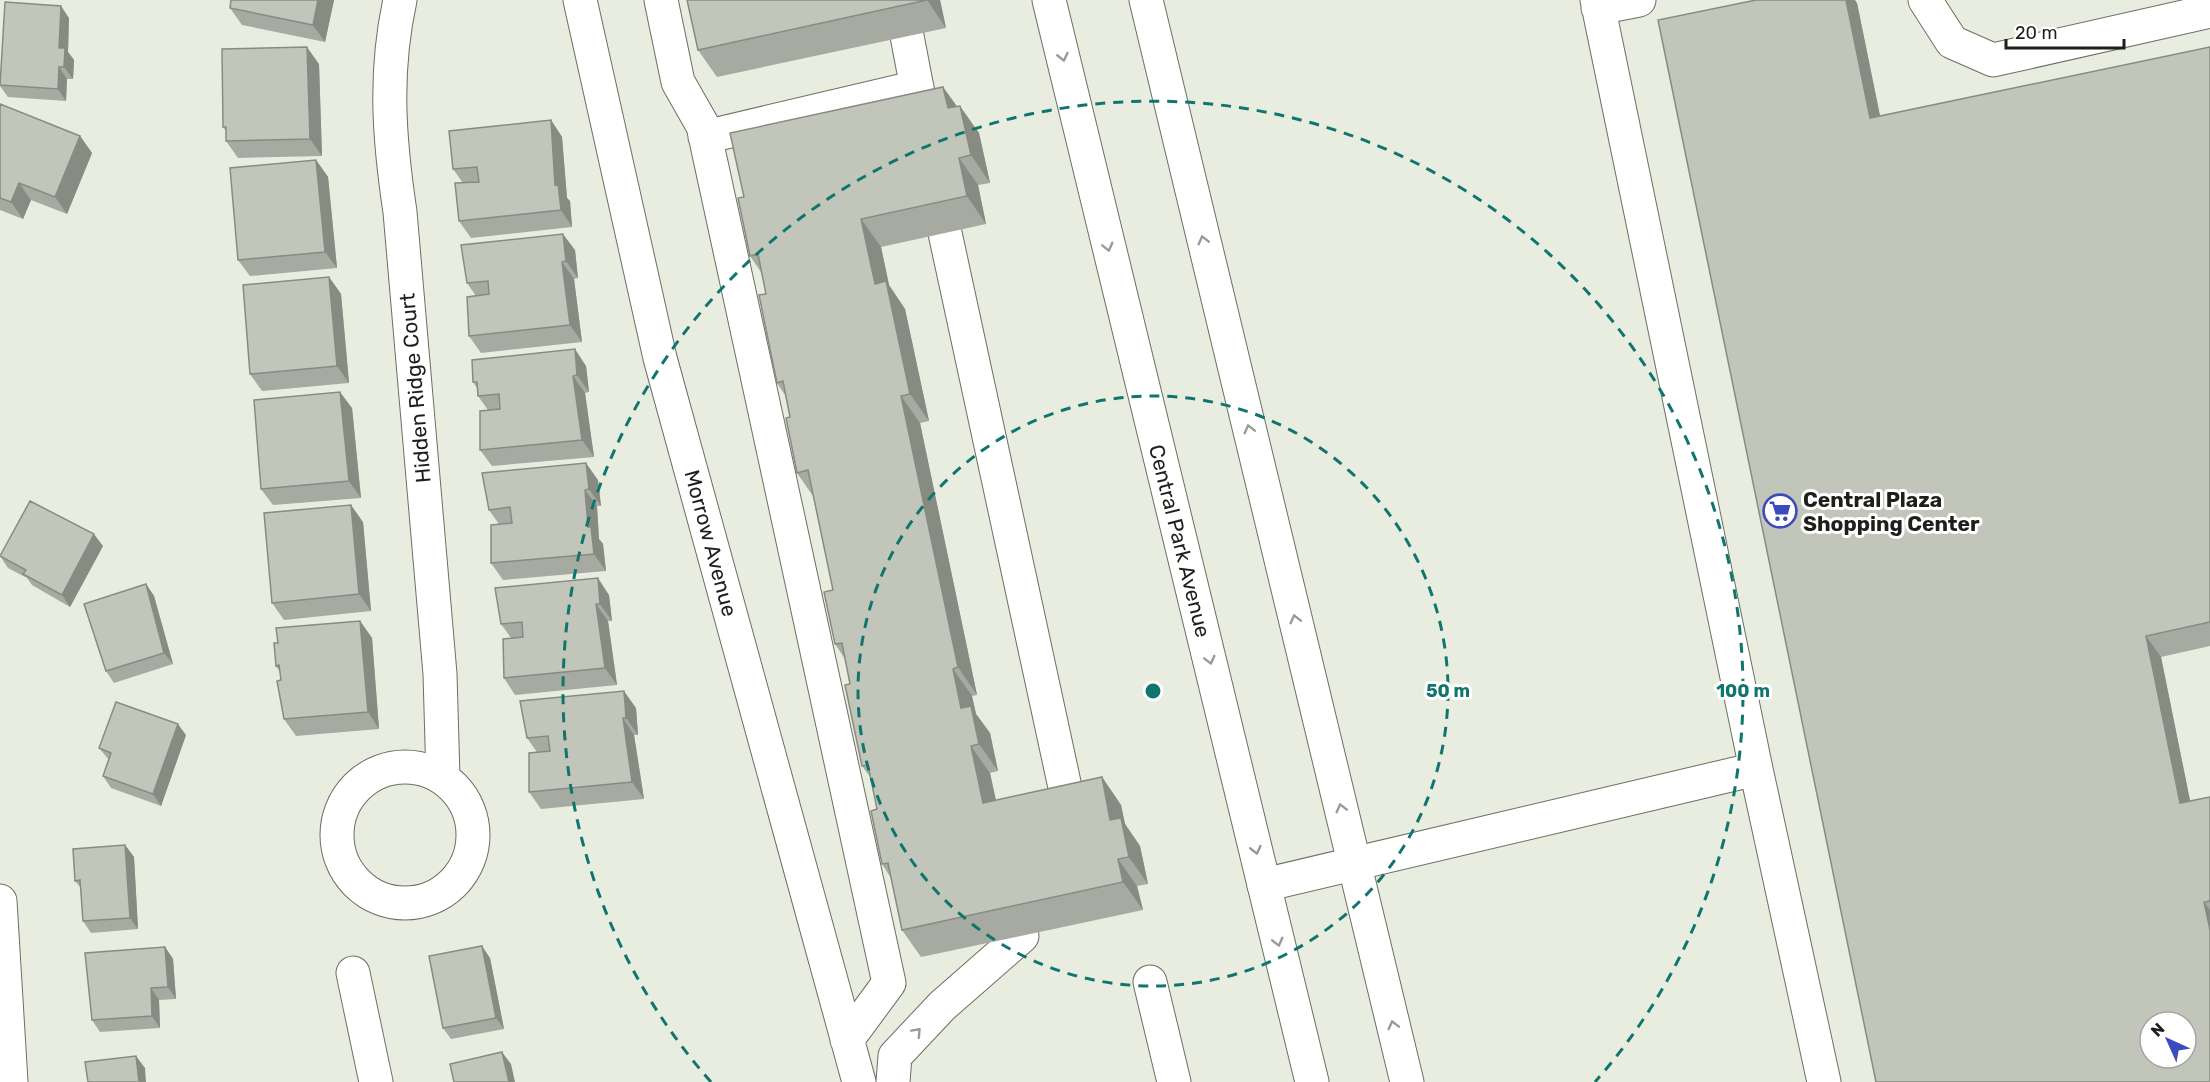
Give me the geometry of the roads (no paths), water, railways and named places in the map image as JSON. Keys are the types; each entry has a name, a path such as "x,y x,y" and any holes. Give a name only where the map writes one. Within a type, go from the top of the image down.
{"street":[{"name":"Hidden Ridge Court","path":"400,0 390,62 390,141 400,212 440,674 443,778"},
{"name":"Morrow Avenue","path":"580,0 660,358 859,1082"},
{"path":"661,0 678,82 703,126 889,983 847,1040"},
{"name":"Central Park Avenue","path":"1049,0 1312,1082"},
{"path":"1146,0 1407,1082"},
{"path":"1638,0 1598,4 1756,769 1824,1082"},
{"path":"1925,0 1952,42 1993,60 2210,11"},
{"path":"907,36 924,123"},
{"path":"705,137 917,87"},
{"path":"945,233 1071,815"},
{"path":"392,768 418,768 443,778 462,797 472,821 472,848 462,873 443,892 418,903 392,902 367,892 348,874 338,849 337,822 348,798 366,778 392,768"},
{"path":"1264,885 1756,769"},
{"path":"0,901 4,1048 11,1082"},
{"path":"893,1082 895,1056 942,1006 1022,936"},
{"path":"353,973 376,1082"},
{"path":"1150,982 1174,1082"}],"place":[{"name":"Central Plaza Shopping Center","path":"1780,511"}]}
